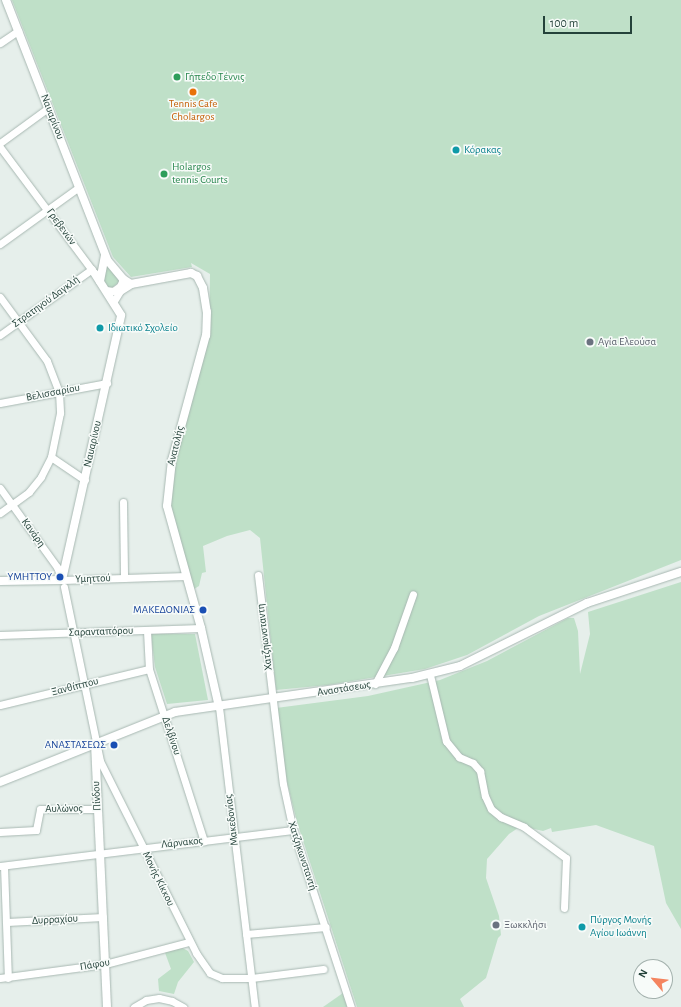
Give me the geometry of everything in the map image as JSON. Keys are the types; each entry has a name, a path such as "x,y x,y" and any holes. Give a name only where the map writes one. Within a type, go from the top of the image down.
{"street":[{"name":"Ναυαρίνου","path":"6,0 105,256 123,279 131,284"},
{"path":"0,43 18,31"},
{"path":"0,143 48,108"},
{"name":"Γρεβενών","path":"0,147 48,210 119,309"},
{"path":"0,244 79,187"},
{"path":"95,275 105,256"},
{"name":"Ανατολής","path":"131,284 191,273 198,276 203,288 207,312 206,335 172,460 167,487 171,525 201,628 219,707"},
{"name":"Στρατηγού Δαγκλή","path":"0,335 18,322 95,275"},
{"path":"106,290 113,291 120,286 123,279"},
{"path":"114,301 120,291 131,284"},
{"path":"0,297 47,361 59,392 60,413 50,457 29,492 13,506 0,513"},
{"name":"Ναυαρίνου","path":"63,584 121,315 119,309"},
{"name":"Βελισσαρίου","path":"0,403 107,383"},
{"path":"50,457 85,480"},
{"name":"Κανάρη","path":"0,488 57,567 63,584"},
{"path":"123,502 124,578"},
{"name":"Αναστάσεως","path":"0,782 164,715 273,700 430,675 460,666 492,652 587,603 681,572"},
{"name":"Χατζηωνσταντη","path":"258,575 273,700"},
{"name":"Υμηττού","path":"0,581 63,584 124,578 186,576"},
{"name":"Πίνδου","path":"63,584 95,743 107,1007"},
{"path":"375,684 394,648 413,594"},
{"name":"Σαρανταπόρου","path":"0,635 201,628"},
{"name":"Δελβίνου","path":"147,631 149,669 204,841"},
{"name":"Ξανθίππου","path":"0,705 149,669"},
{"path":"430,675 446,741 459,757 472,763 480,771 485,796 491,809 501,816 524,827 566,858 564,908"},
{"name":"Χατζηκωνσταντή","path":"273,700 283,784 293,830 351,1007"},
{"name":"Μακεδονίας","path":"219,707 255,1007"},
{"name":"Μονής Κίκκου","path":"95,743 100,761 189,942 214,976 251,978"},
{"name":"Αυλώνος","path":"0,832 38,829 40,809 98,809"},
{"name":"Λάρνακος","path":"2,866 293,830"},
{"path":"2,866 6,922 4,978"},
{"name":"Δυρραχίου","path":"6,922 103,917"},
{"path":"246,934 326,927"},
{"name":"Πάφου","path":"4,978 105,964 189,942"},
{"path":"251,978 323,970"},
{"path":"134,1007 146,1000 160,998 172,1001 183,1007"}],"green space":[{"path":"12,0 681,0 681,560 539,616 467,655 425,669 328,685 276,690 260,538 250,530 227,536 203,546 206,572 202,573 199,586 194,589 173,526 169,491 174,460 209,338 210,274 191,263 192,267 131,277 113,257"},
{"path":"106,264 121,280 112,288 107,288 104,283"},
{"path":"681,582 681,929 666,903 654,846 596,825 552,832 551,828 543,831 521,826 509,834 487,859 486,878 499,916 501,935 498,938 486,978 460,999 464,1007 357,1007 297,822 287,782 276,708 368,696 440,680 487,661 568,618 574,618 578,631 580,674 590,634 588,612"},
{"path":"151,634 195,634 208,700 167,704 155,667"},
{"path":"179,946 188,951 194,962 178,982 174,994 159,991 158,979 171,969 164,950"},
{"path":"343,993 347,1007 323,1007"}],"place":[{"name":"Γήπεδο Τέννις","path":"177,77"},
{"name":"Tennis Cafe Cholargos","path":"193,92"},
{"name":"Κόρακας","path":"456,150"},
{"name":"Holargos tennis Courts","path":"164,174"},
{"name":"Ιδιωτικό Σχολείο","path":"100,328"},
{"name":"Αγία Ελεούσα","path":"590,342"},
{"name":"ΥΜΗΤΤΟΥ","path":"60,577"},
{"name":"ΜΑΚΕΔΟΝΙΑΣ","path":"203,610"},
{"name":"ΑΝΑΣΤΑΣΕΩΣ","path":"114,745"},
{"name":"Ξωκκλήσι","path":"496,925"},
{"name":"Πύργος Μονής Αγίου Ιωάννη","path":"582,927"}]}
